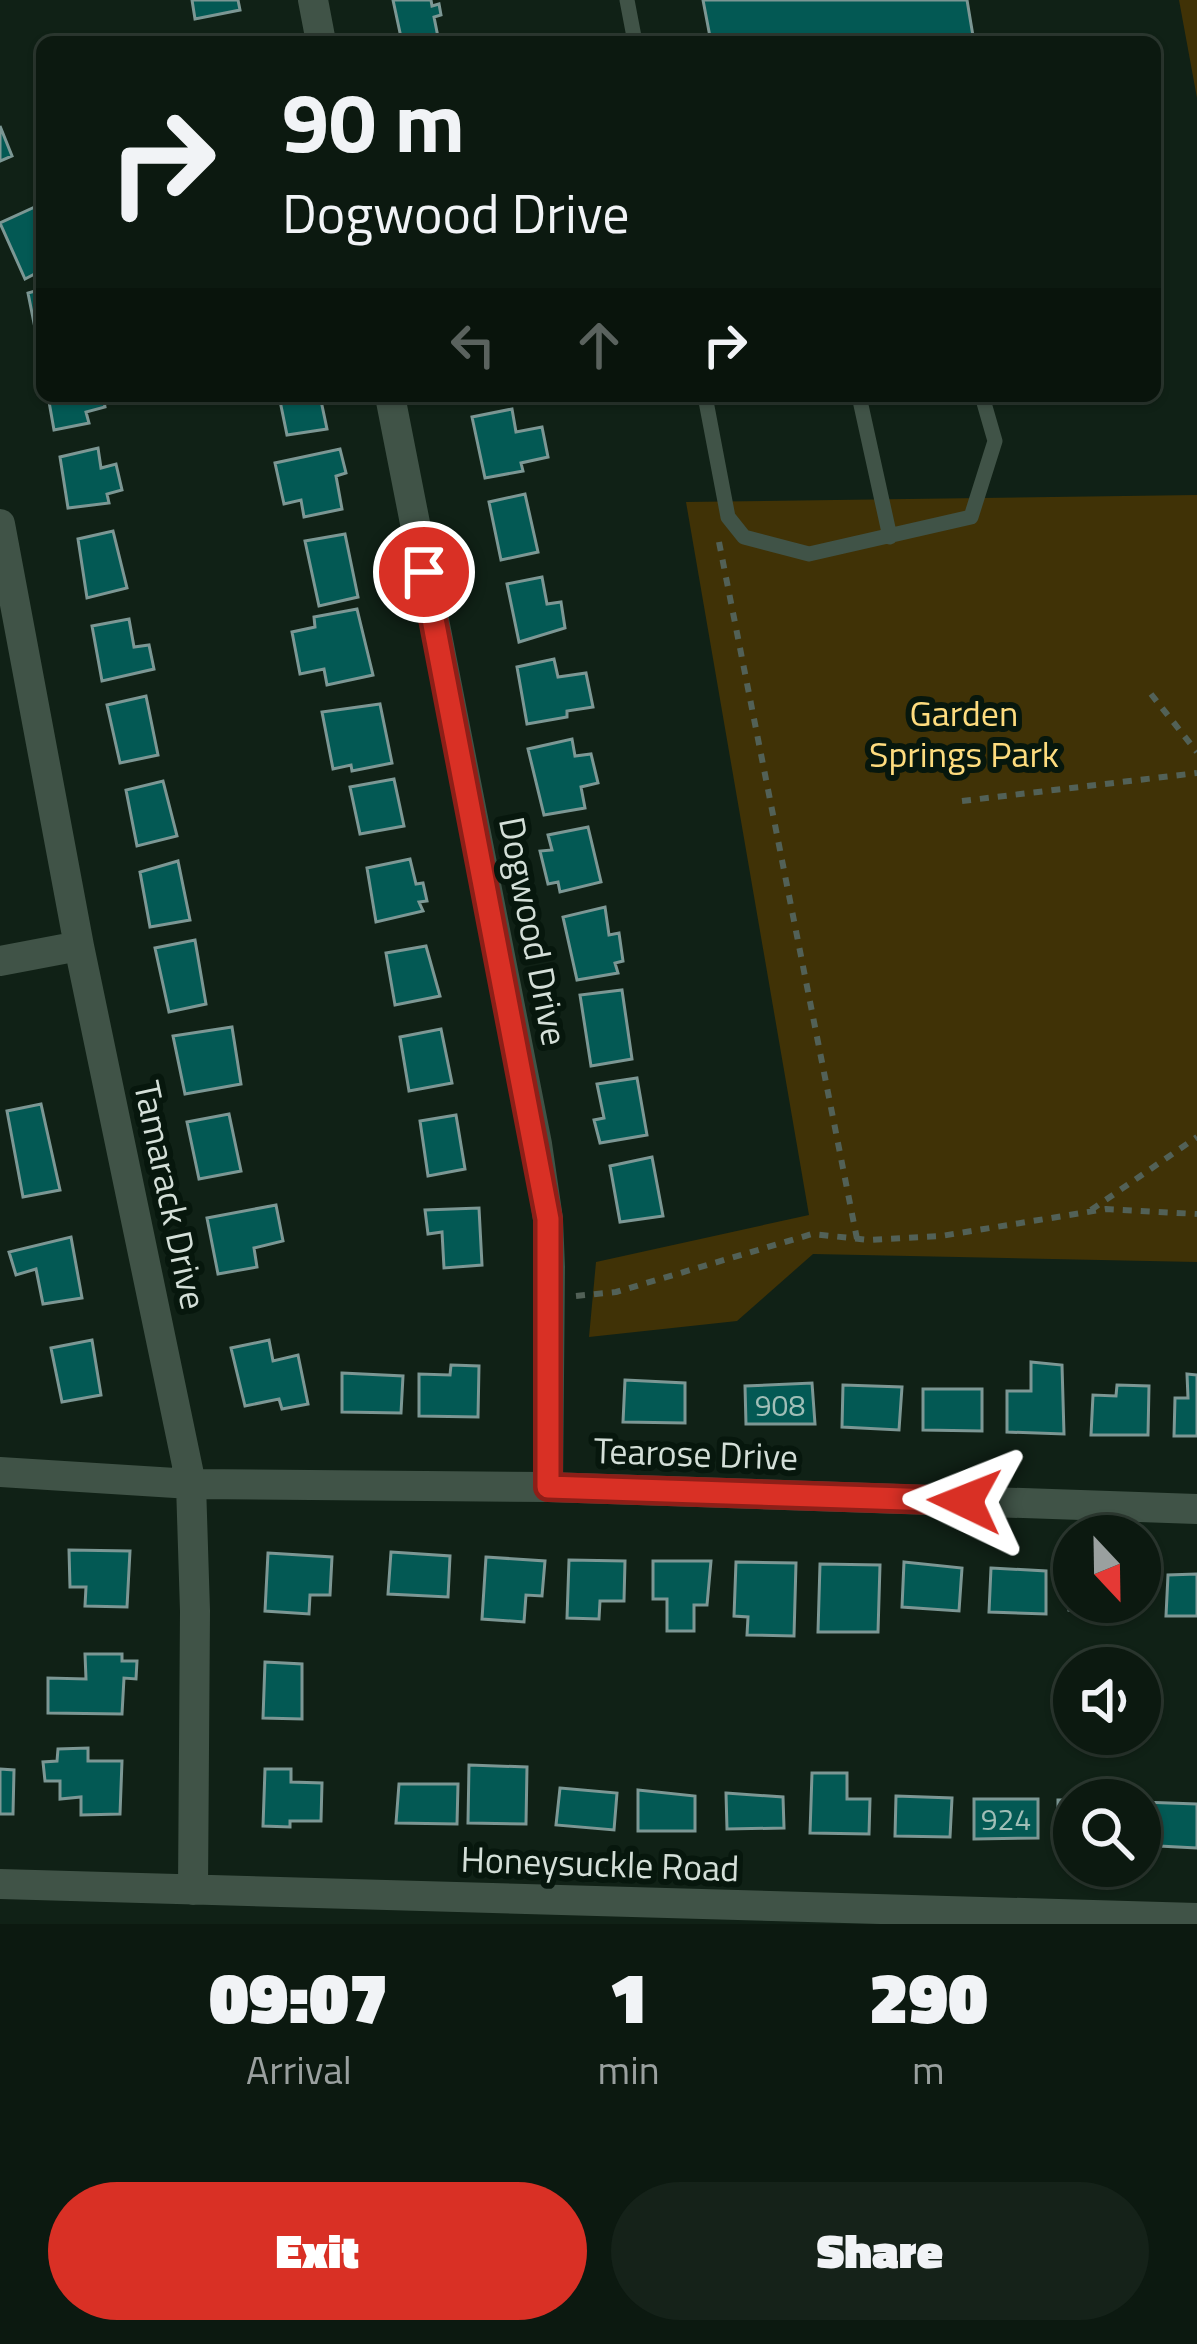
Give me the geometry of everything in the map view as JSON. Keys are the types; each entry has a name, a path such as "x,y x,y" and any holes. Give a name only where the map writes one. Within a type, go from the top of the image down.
{"street":[{"path":"313,0 320,36"},
{"name":"Dogwood Drive","path":"391,402 548,1219 548,1487"},
{"name":"Tamarack Drive","path":"0,524 79,946 191,1484 196,1611 194,1890"},
{"path":"0,961 79,946"},
{"name":"Tearose Drive","path":"0,1472 191,1484 548,1487 1197,1508"},
{"name":"Honeysuckle Road","path":"0,1884 712,1915 1197,1918"}],"lane":[{"path":"627,0 634,36"},
{"path":"706,402 728,517 744,537 809,554 971,518 995,440 984,402"},
{"path":"860,402 890,537"}],"path":[{"path":"728,517 719,539 856,1239"},
{"path":"1151,694 1197,752"},
{"path":"962,802 1197,773"},
{"path":"1086,1214 1197,1137"},
{"path":"550,1298 616,1292 812,1234 856,1239 941,1236 1106,1209 1197,1214"}],"green space":[{"path":"1179,0 1197,0 1197,98"},
{"name":"Garden Springs Park","path":"1197,495 1197,1262 813,1254 737,1321 589,1337 596,1262 809,1215 686,502"}],"building":[{"path":"192,0 238,0 240,10 195,19"},
{"path":"393,0 439,4 441,15 434,17 438,36 401,36"},
{"path":"703,0 967,0 973,36 710,36"},
{"path":"0,126 12,156 0,161"},
{"path":"36,206 36,273 25,279 0,223"},
{"path":"36,291 36,333 28,293"},
{"path":"49,402 104,402 105,407 86,412 89,423 54,430"},
{"path":"280,402 321,402 327,429 287,435"},
{"path":"512,409 516,432 542,427 548,457 521,463 523,471 485,478 472,417"},
{"path":"98,448 101,468 116,464 122,490 107,494 109,503 68,508 60,457"},
{"path":"340,449 346,473 336,476 342,509 304,517 301,500 284,504 275,463"},
{"path":"525,494 538,552 501,560 489,502"},
{"path":"113,531 127,588 87,598 78,539"},
{"path":"345,534 358,597 319,606 305,541"},
{"path":"542,577 547,604 561,602 565,628 519,642 507,584"},
{"path":"357,609 373,675 327,685 324,669 300,674 292,632 315,627 314,617"},
{"path":"129,619 134,647 149,645 154,669 102,681 92,626"},
{"path":"554,659 558,677 586,673 593,707 527,724 517,667"},
{"path":"146,696 158,755 120,763 107,705"},
{"path":"380,704 392,763 352,771 351,765 333,769 322,712"},
{"path":"572,739 575,756 591,754 598,783 581,787 585,808 544,815 528,749"},
{"path":"394,779 404,826 360,834 350,787"},
{"path":"163,781 177,836 137,846 126,790"},
{"path":"588,827 601,882 560,892 558,882 548,884 540,851 552,850 548,835"},
{"path":"410,859 416,884 423,883 427,901 419,902 423,911 376,922 367,868"},
{"path":"178,861 190,920 150,927 140,872"},
{"path":"605,907 609,935 619,933 623,961 615,963 618,973 577,980 563,917"},
{"path":"195,940 206,1004 169,1012 155,948"},
{"path":"426,946 440,996 395,1005 386,953"},
{"path":"622,990 632,1059 591,1066 580,995"},
{"path":"232,1027 241,1084 185,1094 173,1036"},
{"path":"441,1029 452,1083 409,1091 400,1037"},
{"path":"637,1078 647,1135 600,1143 594,1120 604,1118 597,1084"},
{"path":"41,1104 60,1190 23,1197 7,1111"},
{"path":"229,1114 241,1171 199,1179 187,1122"},
{"path":"456,1115 465,1169 428,1176 420,1121"},
{"path":"652,1157 663,1216 620,1222 610,1166"},
{"path":"276,1205 283,1241 254,1248 257,1267 218,1274 207,1218"},
{"path":"479,1208 482,1265 444,1268 442,1232 428,1234 425,1210"},
{"path":"71,1237 82,1298 43,1304 36,1269 16,1275 9,1252"},
{"path":"92,1340 101,1395 62,1402 51,1348"},
{"path":"269,1340 273,1361 298,1355 308,1404 282,1409 279,1399 245,1406 231,1348"},
{"path":"1031,1362 1062,1365 1064,1434 1007,1432 1007,1391 1031,1391"},
{"path":"451,1365 479,1366 478,1417 419,1416 419,1374 450,1375"},
{"path":"342,1373 403,1376 401,1413 342,1412"},
{"path":"1187,1374 1197,1375 1197,1436 1174,1436 1175,1398 1188,1398"},
{"path":"625,1380 685,1383 685,1423 623,1422"},
{"path":"812,1383 815,1424 746,1424 745,1386"},
{"path":"843,1385 902,1387 899,1430 842,1427"},
{"path":"1117,1385 1149,1386 1148,1435 1091,1435 1093,1395 1116,1396"},
{"path":"923,1389 982,1389 982,1431 923,1430"},
{"path":"69,1550 130,1551 127,1607 85,1606 86,1587 70,1587"},
{"path":"391,1552 450,1556 448,1597 388,1594"},
{"path":"268,1553 332,1557 330,1595 310,1595 309,1614 265,1611"},
{"path":"486,1557 545,1561 542,1596 526,1595 524,1622 482,1619"},
{"path":"569,1560 625,1561 624,1601 600,1601 599,1619 567,1618"},
{"path":"653,1561 711,1561 707,1605 694,1605 694,1631 667,1631 667,1599 653,1599"},
{"path":"736,1562 796,1563 794,1636 747,1635 748,1617 734,1616"},
{"path":"904,1562 962,1568 959,1611 902,1607"},
{"path":"820,1564 880,1565 878,1632 818,1632"},
{"path":"991,1568 1046,1571 1046,1614 989,1612"},
{"path":"1197,1574 1197,1616 1166,1616 1168,1575"},
{"path":"85,1654 122,1654 122,1661 137,1661 136,1679 124,1678 122,1714 48,1713 48,1678 86,1679"},
{"path":"265,1662 302,1664 302,1719 263,1718"},
{"path":"88,1748 88,1761 122,1761 120,1814 81,1815 81,1797 60,1799 60,1781 45,1781 43,1762 57,1761 58,1749"},
{"path":"469,1765 527,1767 526,1824 468,1823"},
{"path":"0,1769 14,1770 13,1814 0,1814"},
{"path":"265,1769 291,1769 291,1782 322,1783 321,1821 263,1826"},
{"path":"812,1773 847,1773 847,1799 870,1799 869,1834 810,1833"},
{"path":"399,1784 458,1784 457,1824 396,1823"},
{"path":"560,1788 617,1793 614,1830 556,1825"},
{"path":"638,1790 695,1796 695,1831 638,1831"},
{"path":"726,1793 783,1797 784,1828 727,1829"},
{"path":"896,1796 952,1798 950,1837 895,1836"},
{"path":"974,1799 1038,1799 1038,1838 974,1839"},
{"path":"1161,1803 1197,1804 1197,1848 1161,1846"}],"route":[{"path":"424,572 548,1219 548,1487 965,1501"}]}
